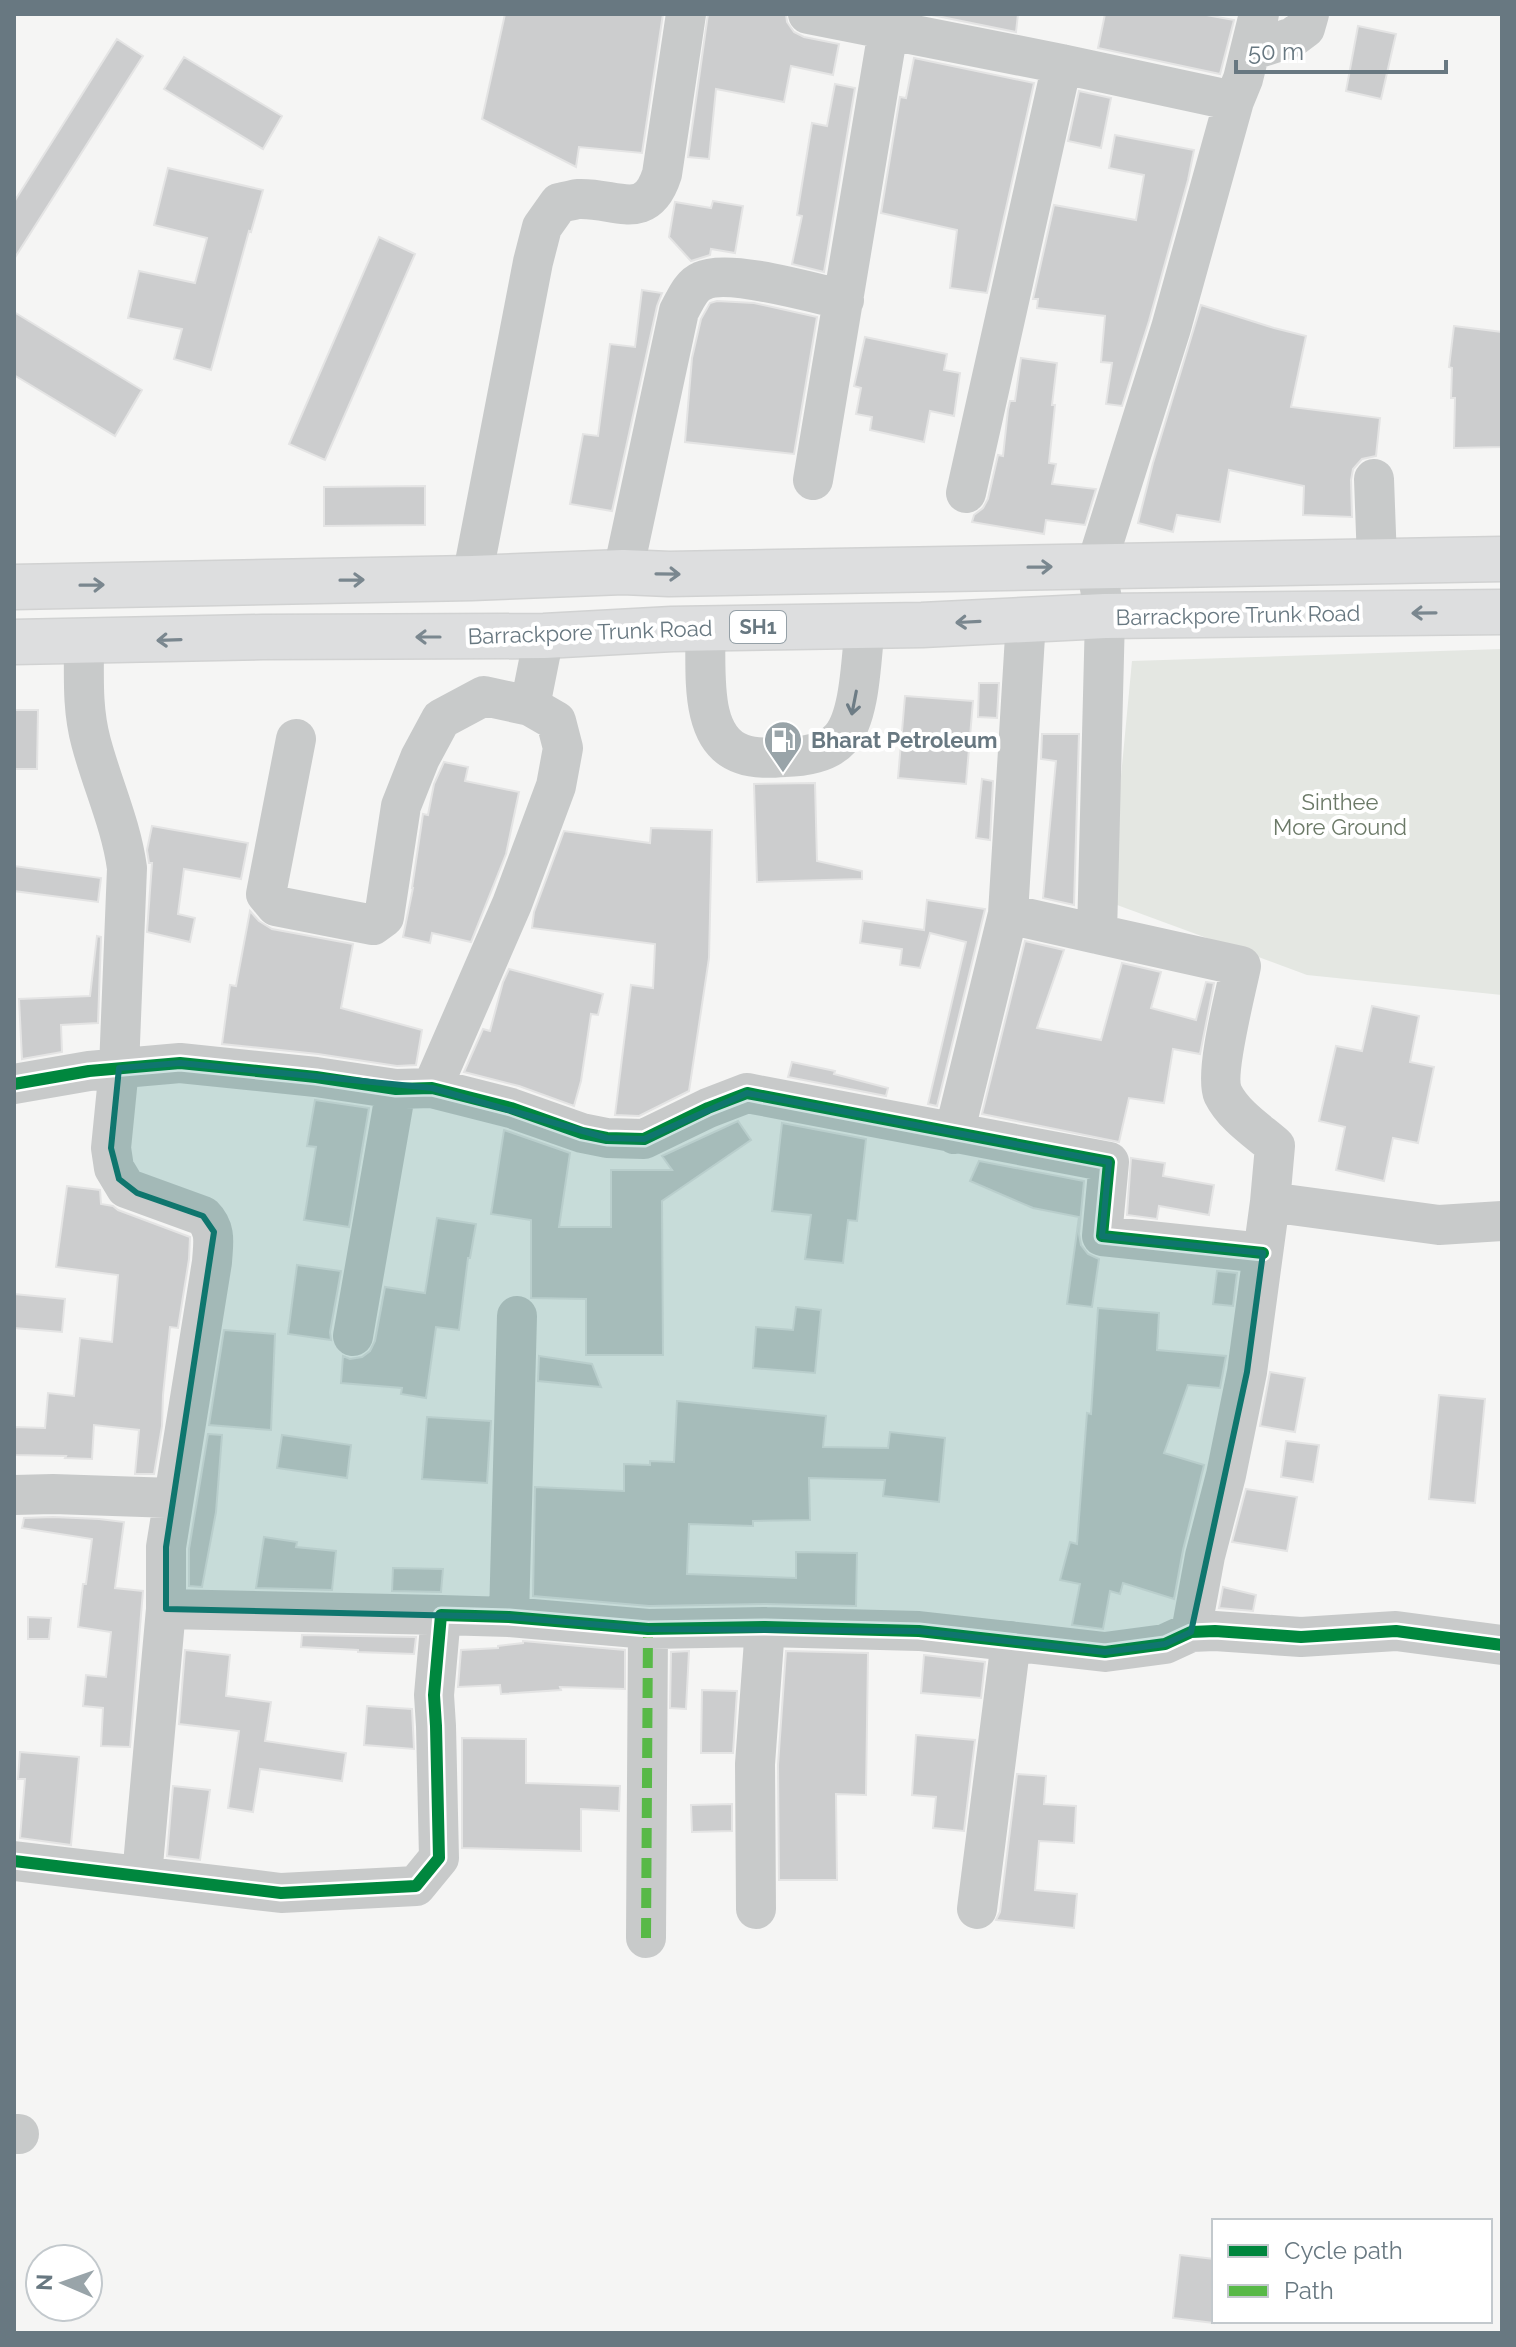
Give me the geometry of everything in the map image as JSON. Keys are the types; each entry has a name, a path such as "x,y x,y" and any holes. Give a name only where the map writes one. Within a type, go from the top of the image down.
{"main road":[{"path":"14,587 623,572 669,574 1502,559"},
{"name":"Barrackpore Trunk Road","path":"14,642 544,636 1105,616 1502,612"}],"street":[{"path":"472,578 542,227 559,203 579,199 628,206 649,200 658,189 686,14"},
{"path":"808,14 1234,101"},
{"path":"1097,934 1105,616 1096,566 1171,328 1254,32 1293,37 1305,28 1309,14"},
{"path":"813,480 888,31"},
{"path":"966,493 1062,64"},
{"path":"623,572 679,311 692,289 702,280 746,279 844,300"},
{"path":"1374,479 1377,561"},
{"path":"954,1134 1008,914 1026,620"},
{"path":"705,628 709,711 714,728 719,739 728,747 763,758 810,754 828,749 842,738 853,712 865,626"},
{"path":"530,706 544,636"},
{"path":"84,642 84,708 91,742 124,845 127,868 119,1068 111,1148 114,1168 126,1188 203,1216 214,1232 212,1262 166,1547 166,1609 142,1876"},
{"path":"296,739 266,894 276,906 373,925 384,917 401,806 420,758 441,719 484,696 530,706 556,721 563,748 556,786 512,904 414,1088 353,1336"},
{"path":"1008,914 1241,966 1221,1066 1222,1091 1235,1111 1275,1146 1247,1372 1191,1632"},
{"path":"14,1084 119,1068 180,1063 414,1088 511,1108 582,1133 607,1138 644,1139 747,1093 1109,1162 1102,1236 1263,1253"},
{"path":"1270,1202 1439,1225 1502,1221"},
{"path":"509,1617 517,1316"},
{"path":"14,1495 173,1498"},
{"path":"166,1609 509,1617 648,1629 765,1627 919,1631 1105,1652 1165,1644 1191,1632 1215,1631 1301,1637 1396,1631 1502,1645"},
{"path":"14,1861 281,1893 416,1886 439,1858 434,1695 441,1615"},
{"path":"756,1909 755,1764 765,1627"},
{"path":"646,1938 648,1629"},
{"path":"977,1909 1011,1641"}],"highlighted area":[{"path":"180,1063 432,1088 607,1138 644,1139 747,1093 1109,1162 1102,1236 1263,1253 1247,1372 1191,1632 1165,1644 1105,1652 919,1631 648,1629 509,1617 166,1609 166,1547 214,1232 203,1216 137,1193 119,1179 111,1148 119,1068"}],"green space":[{"name":"Sinthee More Ground","path":"1502,649 1502,995 1307,975 1109,902 1132,661"}],"building":[{"path":"505,14 663,14 642,153 579,147 576,167 482,119"},
{"path":"708,14 786,14 794,32 839,44 833,75 791,66 784,102 716,89 709,159 688,157"},
{"path":"927,14 1018,14 1016,32"},
{"path":"1105,14 1201,14 1234,20 1220,74 1098,48"},
{"path":"1358,26 1396,34 1381,99 1346,91"},
{"path":"117,39 143,56 14,259 14,202"},
{"path":"184,57 282,116 263,149 164,89"},
{"path":"914,58 1034,83 987,293 950,288 957,230 881,213 900,97 906,98"},
{"path":"835,84 855,88 824,272 792,264 802,216 797,215 812,123 827,126"},
{"path":"1079,91 1111,98 1101,148 1068,141"},
{"path":"1115,135 1194,150 1149,321 1122,406 1106,404 1112,363 1101,362 1105,316 1037,308 1038,299 1033,299 1054,205 1136,220 1144,175 1109,168"},
{"path":"168,168 263,190 211,370 174,359 182,329 128,318 139,271 195,283 207,238 154,225"},
{"path":"713,201 743,206 735,253 711,249 710,255 691,261 669,237 675,202 711,208"},
{"path":"379,237 415,254 325,460 289,444"},
{"path":"642,290 662,293 612,511 570,504 583,434 598,436 610,344 635,347"},
{"path":"710,303 754,303 817,317 794,454 685,442 692,358 701,319"},
{"path":"1201,305 1306,336 1291,407 1380,418 1376,456 1362,459 1353,469 1352,517 1303,515 1304,486 1229,470 1220,522 1177,515 1173,532 1138,523"},
{"path":"14,312 142,390 115,436 14,375"},
{"path":"1454,326 1502,332 1502,447 1454,448 1455,398 1451,398 1452,368 1449,367"},
{"path":"865,337 947,354 944,370 960,373 954,416 930,411 924,442 870,430 872,417 856,414 861,388 854,386"},
{"path":"1021,358 1057,363 1049,463 1056,464 1052,484 1096,489 1085,525 1046,520 1044,534 972,522 988,499 998,455 1003,456 1008,410 1010,401 1015,401"},
{"path":"425,486 425,525 324,526 324,487"},
{"path":"979,683 999,683 997,718 978,717"},
{"path":"905,696 973,701 966,784 898,778"},
{"path":"14,710 38,710 37,769 14,769"},
{"path":"1042,734 1079,734 1074,905 1043,898 1056,761 1041,759"},
{"path":"444,762 468,767 465,781 519,792 506,854 471,942 432,933 430,943 403,937 423,814 428,815 434,784"},
{"path":"982,779 993,781 990,840 976,838"},
{"path":"815,783 817,861 862,871 862,879 757,882 754,784"},
{"path":"152,826 248,843 241,879 184,869 178,914 195,918 190,942 147,932 152,863 149,863 147,850"},
{"path":"651,828 712,830 709,958 689,1091 639,1116 615,1115 631,985 653,988 655,944 532,928 534,912 564,831 650,843"},
{"path":"14,866 101,878 98,902 14,891"},
{"path":"927,900 985,909 937,1106 928,1104 966,942 930,933 920,968 900,965 902,949 860,943 863,921 924,930"},
{"path":"250,911 272,929 353,944 341,1008 422,1030 416,1065 397,1066 222,1044 230,985 236,986"},
{"path":"97,936 101,937 98,1023 61,1025 62,1052 22,1059 19,999 90,996"},
{"path":"1025,941 1064,950 1037,1028 1101,1040 1122,963 1161,972 1151,1008 1196,1020 1206,982 1214,983 1200,1054 1173,1049 1164,1103 1129,1098 1119,1142 982,1114"},
{"path":"509,969 603,994 598,1015 591,1014 574,1106 519,1086 464,1072 483,1029 490,1031"},
{"path":"1372,1006 1419,1016 1410,1062 1434,1067 1418,1143 1393,1138 1384,1181 1336,1170 1345,1127 1319,1121 1336,1046 1362,1051"},
{"path":"792,1062 835,1071 834,1074 888,1088 886,1096 788,1077"},
{"path":"315,1100 369,1108 349,1227 304,1220 316,1147 307,1146"},
{"path":"738,1121 751,1140 662,1201 663,1355 586,1355 586,1299 531,1298 531,1220 491,1214 504,1130 570,1153 559,1227 611,1227 611,1170 672,1170 662,1156"},
{"path":"782,1123 866,1139 857,1221 848,1220 843,1263 805,1259 811,1215 772,1211"},
{"path":"1131,1158 1165,1163 1163,1176 1214,1185 1209,1215 1159,1206 1157,1219 1127,1215"},
{"path":"979,1161 1084,1181 1079,1234 1081,1245 1088,1254 1099,1259 1092,1307 1067,1304 1079,1217 1033,1208 970,1181"},
{"path":"67,1186 100,1190 101,1204 190,1237 178,1328 170,1327 162,1426 154,1474 135,1474 139,1430 94,1425 92,1459 14,1455 14,1427 45,1428 48,1393 74,1396 80,1338 112,1342 118,1275 56,1267"},
{"path":"437,1218 476,1224 468,1258 459,1330 436,1327 426,1398 401,1394 402,1388 341,1383 343,1356 350,1359 362,1357 370,1351 375,1341 385,1287 425,1293"},
{"path":"297,1265 341,1271 331,1340 288,1334"},
{"path":"1217,1271 1237,1273 1233,1306 1213,1304"},
{"path":"14,1294 65,1299 62,1332 14,1328"},
{"path":"796,1307 821,1310 815,1373 753,1368 756,1327 793,1330"},
{"path":"1098,1308 1159,1313 1157,1350 1226,1356 1220,1388 1188,1385 1164,1453 1204,1465 1174,1599 1123,1583 1120,1594 1110,1591 1103,1629 1072,1625 1080,1584 1060,1580 1070,1542 1077,1544 1087,1413 1091,1414"},
{"path":"224,1330 275,1334 271,1430 209,1425"},
{"path":"539,1356 592,1364 601,1387 538,1381"},
{"path":"1270,1372 1305,1378 1295,1432 1260,1426"},
{"path":"1439,1395 1485,1399 1475,1503 1429,1499"},
{"path":"677,1401 826,1416 823,1447 888,1448 890,1432 945,1438 939,1502 883,1496 885,1480 809,1478 810,1520 753,1521 753,1526 689,1524 687,1574 796,1578 796,1552 857,1553 856,1606 649,1606 533,1596 535,1487 624,1491 624,1464 674,1462"},
{"path":"427,1417 491,1421 487,1483 422,1479"},
{"path":"208,1434 222,1435 216,1512 202,1587 189,1586 189,1549"},
{"path":"282,1435 351,1445 347,1478 277,1468"},
{"path":"1286,1441 1319,1445 1313,1482 1281,1477"},
{"path":"1246,1489 1297,1497 1287,1551 1232,1542"},
{"path":"24,1518 124,1522 115,1588 143,1591 130,1747 101,1746 103,1708 83,1706 86,1675 106,1677 111,1632 78,1627 92,1539 22,1528"},
{"path":"264,1537 297,1542 296,1547 336,1551 332,1590 256,1588"},
{"path":"393,1568 443,1569 441,1592 392,1591"},
{"path":"1223,1587 1256,1595 1253,1611 1219,1608"},
{"path":"28,1617 51,1618 49,1639 28,1639"},
{"path":"302,1635 416,1637 414,1654 301,1647"},
{"path":"523,1641 625,1650 625,1689 560,1687 561,1690 501,1694 500,1685 458,1687 461,1650 498,1648"},
{"path":"185,1650 230,1655 226,1696 271,1702 265,1741 346,1753 342,1781 260,1769 253,1812 228,1808 239,1731 179,1724"},
{"path":"689,1651 686,1709 670,1708 671,1652"},
{"path":"786,1651 868,1653 866,1795 836,1794 837,1880 779,1880 778,1765"},
{"path":"924,1655 985,1662 981,1698 921,1693"},
{"path":"702,1690 737,1691 733,1753 701,1753"},
{"path":"367,1706 412,1709 414,1749 364,1745"},
{"path":"916,1735 975,1740 964,1831 933,1828 936,1797 912,1795"},
{"path":"462,1738 526,1739 526,1783 620,1786 619,1811 581,1809 581,1851 462,1848"},
{"path":"20,1752 79,1757 71,1845 20,1838 25,1779 18,1779"},
{"path":"1017,1774 1046,1776 1044,1804 1076,1806 1074,1843 1039,1841 1035,1890 1077,1894 1074,1928 996,1920 1000,1912"},
{"path":"173,1786 210,1790 200,1860 167,1856"},
{"path":"732,1804 732,1831 692,1832 691,1805"},
{"path":"1180,2255 1212,2259 1212,2323 1173,2318"}],"marked path":[{"path":"646,1938 648,1629"}],"cycle path":[{"path":"14,1084 89,1071 180,1063 396,1089 432,1088 511,1108 582,1133 607,1138 644,1139 747,1093 1109,1162 1102,1236 1263,1253"},
{"path":"14,1861 281,1893 416,1886 439,1858 434,1695 441,1615 509,1617 648,1629 765,1627 919,1631 1105,1652 1165,1644 1191,1632 1215,1631 1301,1637 1396,1631 1502,1645"}],"place":[{"name":"Bharat Petroleum","path":"783,774"}]}
